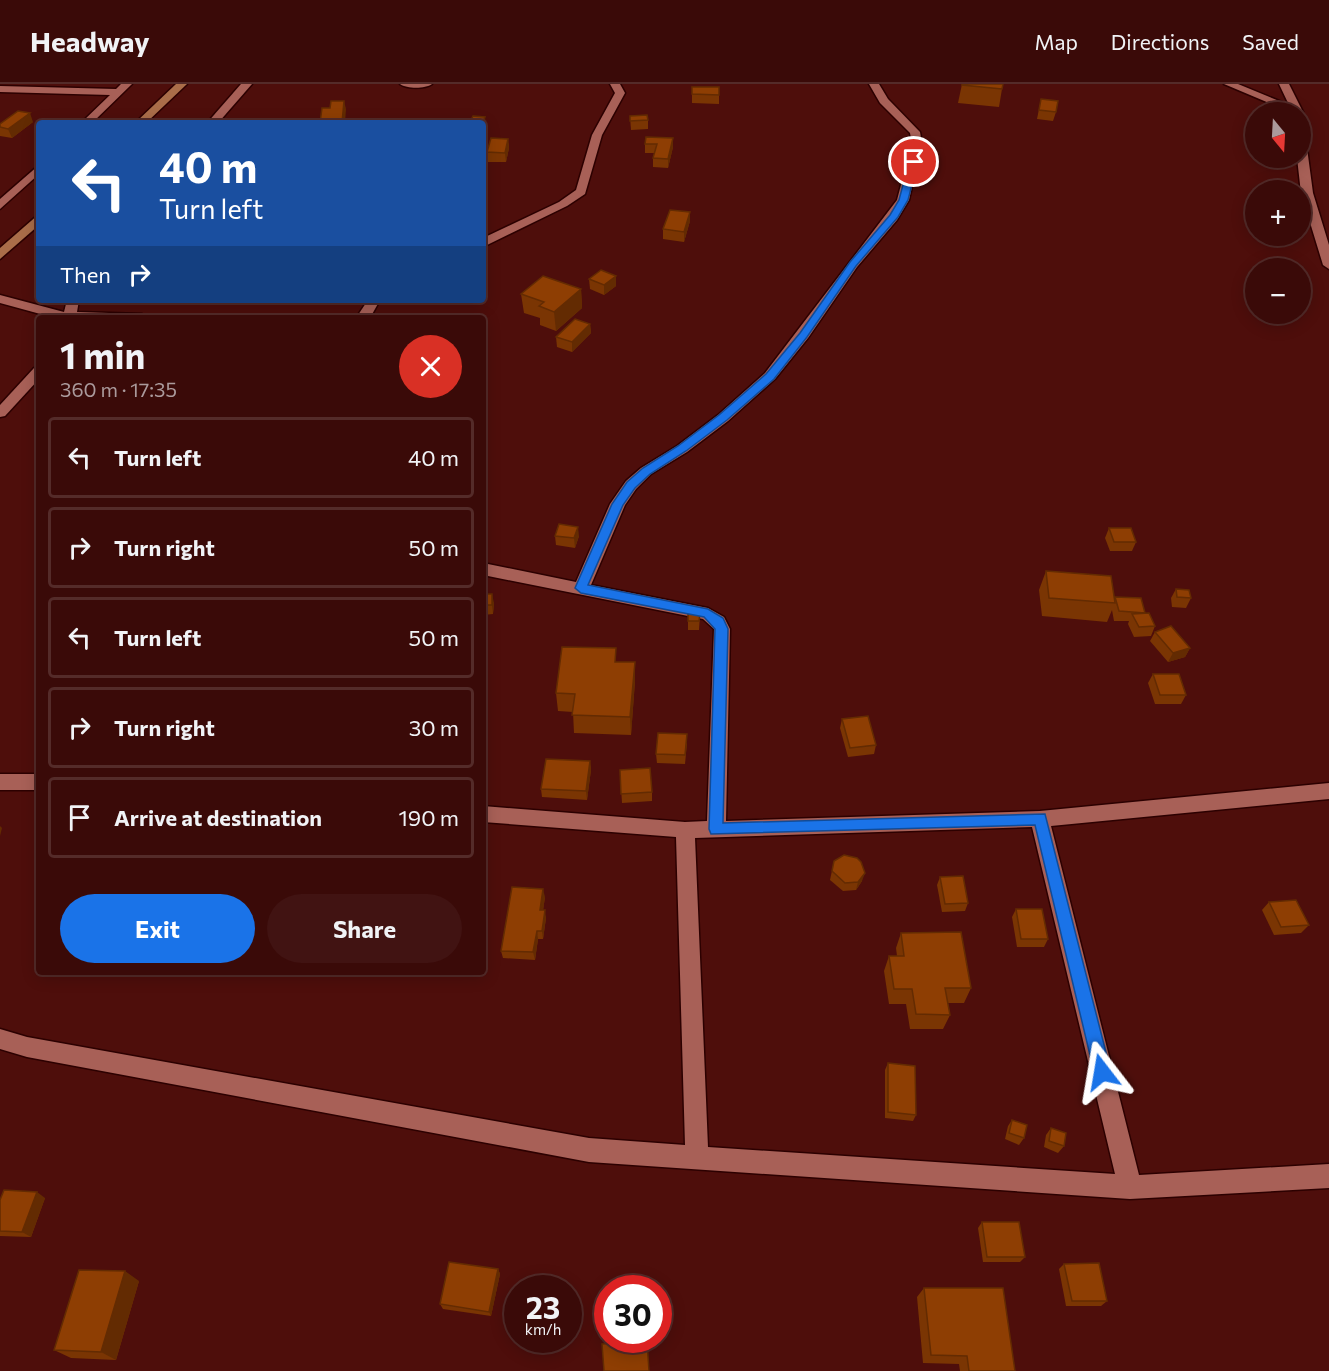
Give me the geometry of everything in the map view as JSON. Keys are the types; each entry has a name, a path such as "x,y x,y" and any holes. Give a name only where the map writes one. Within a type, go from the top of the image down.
{"main road":[{"path":"143,120 182,84"},
{"path":"0,255 36,221"}],"street":[{"path":"89,120 127,84"},
{"path":"215,120 247,84"},
{"path":"405,84 427,84"},
{"path":"486,242 563,204 580,192 597,135 620,93 615,84"},
{"path":"581,588 618,504 631,485 646,471 682,449 723,418 770,376 803,335 853,264 893,217 903,200 917,142 915,132 884,101 874,84"},
{"path":"1229,84 1273,102"},
{"path":"1284,84 1293,102"},
{"path":"0,89 117,92"},
{"path":"1304,168 1307,193 1329,265"},
{"path":"0,205 36,171"},
{"path":"0,299 62,315"},
{"path":"0,413 36,374"},
{"path":"486,570 708,614 718,621 722,629 716,829"},
{"path":"0,782 36,782"},
{"path":"486,814 685,830 1040,819 1329,791"},
{"path":"1040,819 1130,1186"},
{"path":"685,830 697,1158"},
{"path":"0,1039 39,1049 589,1150 1130,1186 1329,1176"}],"building":[{"path":"962,84 1003,84 1002,89"},
{"path":"692,87 719,87 719,95 692,94"},
{"path":"1041,99 1058,101 1056,112 1039,110"},
{"path":"331,101 344,101 342,120 320,120 322,108 330,108"},
{"path":"18,111 30,113 8,129 0,127 0,124"},
{"path":"647,115 648,120 630,121 630,116"},
{"path":"473,116 485,117 484,120 471,120"},
{"path":"646,137 673,138 668,159 653,158 657,144 645,144"},
{"path":"491,138 508,139 505,153 487,152"},
{"path":"670,210 690,212 684,232 663,229"},
{"path":"601,270 616,276 604,285 589,279"},
{"path":"543,276 581,289 554,312 539,306 544,302 521,294"},
{"path":"575,319 590,324 572,342 556,337"},
{"path":"559,524 578,527 574,538 555,536"},
{"path":"1109,528 1131,528 1136,542 1114,542"},
{"path":"1046,571 1111,576 1115,603 1049,598"},
{"path":"1176,589 1189,590 1191,598 1177,597"},
{"path":"486,594 492,594 492,605 486,605"},
{"path":"1115,597 1141,598 1145,613 1119,611"},
{"path":"688,613 700,614 699,621 688,621"},
{"path":"1149,613 1155,626 1139,627 1132,614"},
{"path":"1171,626 1190,648 1173,653 1155,632"},
{"path":"562,647 616,648 615,662 635,662 630,717 572,715 575,694 556,693"},
{"path":"1153,674 1179,674 1186,695 1160,695"},
{"path":"868,716 876,745 850,748 842,719"},
{"path":"658,733 687,734 685,755 656,754"},
{"path":"546,759 590,761 586,791 541,789"},
{"path":"650,768 652,792 621,794 620,770"},
{"path":"844,855 857,858 861,862 865,873 858,882 845,883 832,871 834,861"},
{"path":"963,876 968,903 945,904 940,877"},
{"path":"512,887 543,889 540,910 545,910 542,931 537,931 533,952 501,951"},
{"path":"1296,900 1309,925 1281,927 1269,902"},
{"path":"1016,909 1042,909 1048,939 1021,939"},
{"path":"961,932 971,988 945,988 950,1015 916,1014 912,989 894,989 889,956 904,956 901,933"},
{"path":"888,1063 915,1066 916,1115 888,1112"},
{"path":"1012,1120 1027,1125 1024,1138 1009,1133"},
{"path":"1051,1128 1066,1133 1064,1146 1049,1141"},
{"path":"4,1190 37,1192 22,1232 0,1231 0,1200"},
{"path":"982,1222 1019,1222 1025,1257 987,1257"},
{"path":"449,1262 498,1269 489,1312 440,1304"},
{"path":"1099,1263 1107,1301 1072,1301 1064,1264"},
{"path":"79,1270 125,1271 101,1352 54,1350"},
{"path":"924,1288 1003,1288 1015,1371 969,1371 967,1356 931,1355"},
{"path":"603,1353 648,1353 649,1371 604,1371"}],"route":[{"path":"914,162 910,182 893,217 853,264 803,335 770,376 723,418 682,449 646,471 631,485 618,504 581,588 708,614 718,621 722,629 716,829 1040,819 1102,1072"}]}
